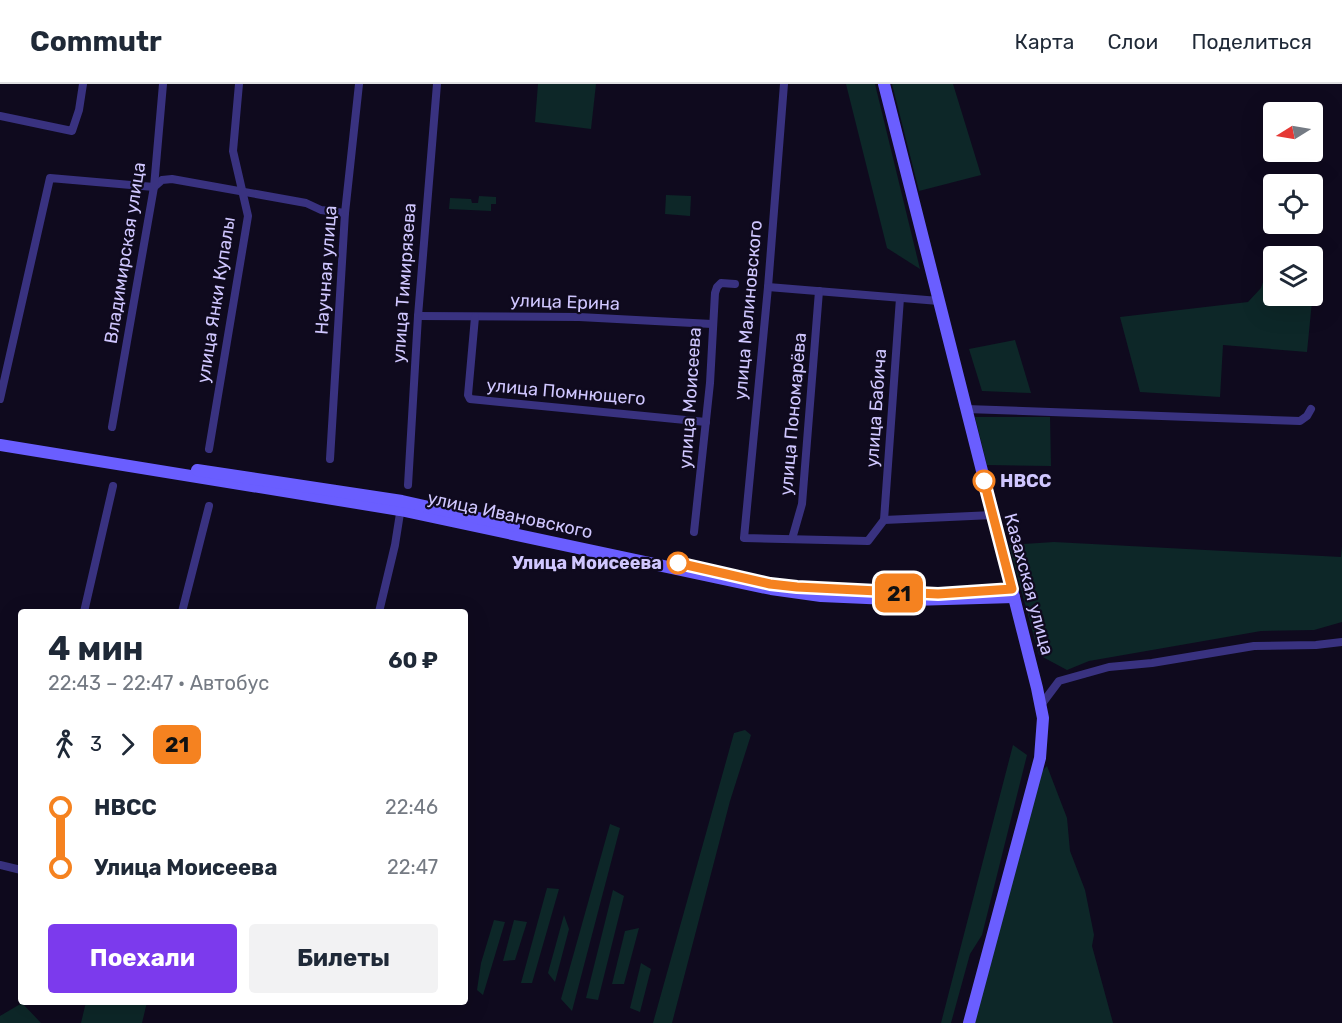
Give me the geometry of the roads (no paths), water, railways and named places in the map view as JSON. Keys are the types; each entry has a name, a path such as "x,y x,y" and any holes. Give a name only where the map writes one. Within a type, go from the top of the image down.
{"street":[{"path":"0,116 72,131 79,110 83,84"},
{"name":"Владимирская улица","path":"112,427 154,187 164,84"},
{"name":"улица Янки Купалы","path":"209,449 248,216 233,151 239,84"},
{"name":"Научная улица","path":"330,459 345,213 359,84"},
{"name":"улица Тимирязева","path":"408,485 418,316 437,84"},
{"name":"улица Малиновского","path":"784,84 744,538 792,539"},
{"name":"Казахская улица","path":"884,84 1041,705 1043,729 1040,758 969,1023"},
{"path":"0,399 50,178 154,187 162,180 172,179 306,203 321,210 345,213"},
{"name":"улица Моисеева","path":"694,532 717,287 721,283 735,284"},
{"path":"768,286 939,301"},
{"name":"улица Пономарёва","path":"792,539 802,504 819,291"},
{"name":"улица Бабича","path":"884,520 900,298"},
{"name":"улица Ерина","path":"418,316 579,317 712,324"},
{"name":"улица Помнющего","path":"475,317 468,395 470,399 706,422"},
{"path":"966,409 1300,421 1311,409"},
{"name":"улица Ивановского","path":"0,439 401,506 778,590 821,596 912,600 1013,593"},
{"name":"улица Ивановского","path":"0,445 401,506"},
{"path":"85,609 113,486"},
{"path":"183,609 209,506"},
{"path":"380,609 401,506"},
{"path":"792,539 868,540 884,520 993,515"},
{"path":"1041,705 1059,681 1108,667 1152,663 1254,646 1316,645 1342,642"},
{"path":"0,865 18,869"}],"place":[{"name":"НВСС","path":"984,481"},
{"name":"Улица Моисеева","path":"678,563"}]}
